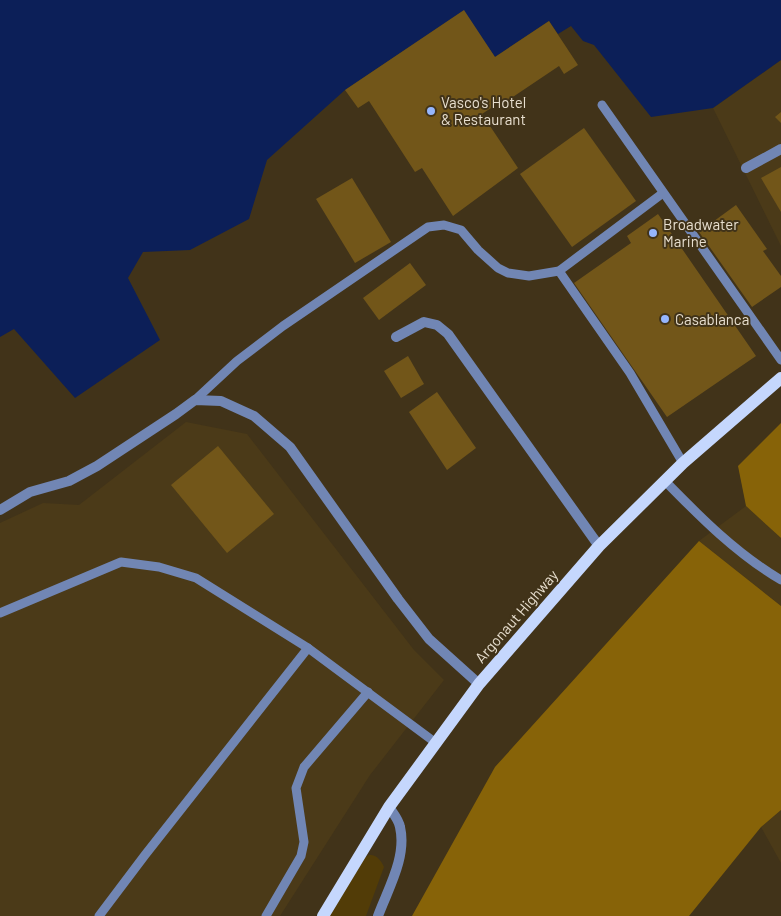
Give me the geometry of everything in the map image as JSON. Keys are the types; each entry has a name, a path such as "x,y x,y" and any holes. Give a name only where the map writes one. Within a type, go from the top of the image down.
{"main road":[{"name":"Argonaut Highway","path":"323,916 389,807 479,684 599,546 683,463 781,378"}],"street":[{"path":"746,168 781,149"},
{"path":"396,337 424,322 437,325 448,334 599,546"},
{"path":"0,510 30,492 69,480 97,466 194,400 221,401 254,416 290,447 398,599 429,639 479,684"},
{"path":"378,916 398,864 403,843 400,825 389,807"}],"lane":[{"path":"602,105 781,360"},
{"path":"194,400 237,361 284,326 428,228 444,225 461,230 498,268 530,276 559,270 663,193"},
{"path":"559,270 630,373 683,463"},
{"path":"666,481 712,528 765,570 781,580"},
{"path":"0,612 121,562 159,567 196,578 308,648 436,743"},
{"path":"99,916 308,648"},
{"path":"266,916 301,856 304,842 296,788 298,779 304,767 368,692"}],"shaded area":[{"path":"781,60 781,246 713,108"},
{"path":"186,422 247,434 414,650 444,680 370,775 280,916 0,916 0,523 43,503 79,505"},
{"path":"781,423 781,538 746,506 738,466"},
{"path":"746,506 781,538 781,606 699,541"},
{"path":"699,541 781,606 781,810 761,827 689,916 412,916 495,767"},
{"path":"781,810 781,863 761,827"},
{"path":"374,855 378,858 384,867 366,916 329,916 364,858"}],"water":[{"path":"0,0 781,0 781,60 713,108 651,117 594,45 583,41 571,26 558,34 549,21 495,57 463,11 345,90 267,160 249,219 190,250 143,252 128,278 160,340 75,398 14,329 0,337"}],"building":[{"name":"Vasco's Hotel & Restaurant","path":"464,10 495,57 549,21 578,65 564,74 559,66 507,101 506,98 482,114 518,168 453,216 422,168 415,172 369,101 358,108 345,90"},
{"path":"781,112 781,123 775,117"},
{"path":"584,128 636,201 572,247 520,174"},
{"path":"781,167 781,212 761,178"},
{"path":"352,178 391,242 355,263 316,199"},
{"path":"736,205 767,249 763,251 781,276 781,287 752,307 699,232"},
{"name":"Casablanca","path":"658,214 756,356 667,417 574,283 631,243 627,236"},
{"path":"410,263 426,285 379,320 363,298"},
{"path":"408,356 424,384 401,398 384,371"},
{"path":"437,392 476,448 447,470 409,412"},
{"path":"218,446 274,514 227,553 171,485"}],"place":[{"name":"Vasco's Hotel & Restaurant","path":"431,111"},
{"name":"Broadwater Marine","path":"653,233"},
{"name":"Casablanca","path":"665,319"}]}
